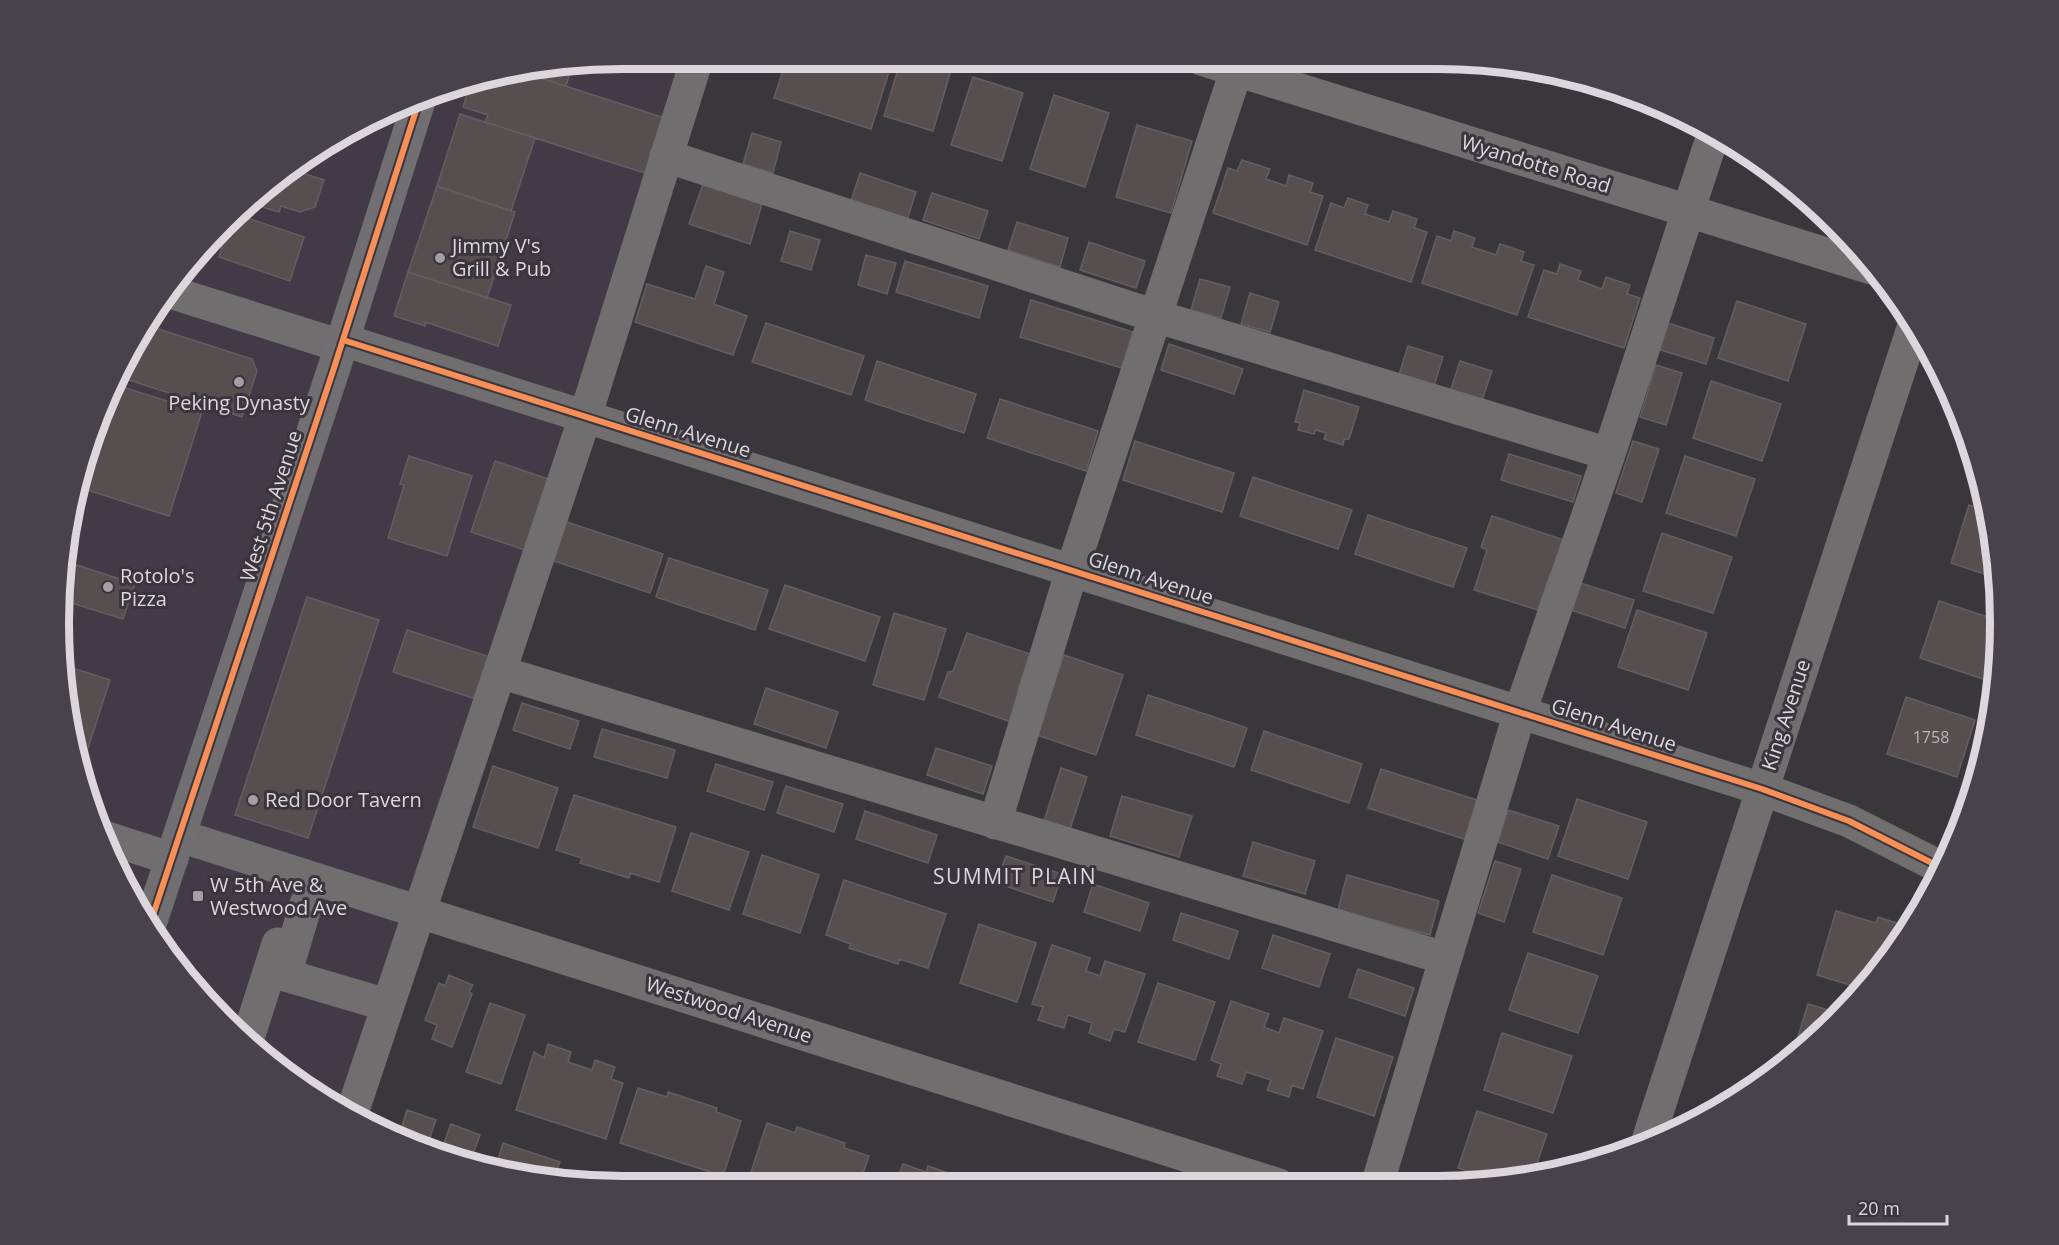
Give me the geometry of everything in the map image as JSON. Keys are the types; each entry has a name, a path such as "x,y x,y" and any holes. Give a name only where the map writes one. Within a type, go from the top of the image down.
{"main road":[{"name":"West 5th Avenue","path":"153,915 342,343 416,109"}],"street":[{"path":"354,1106 585,417 694,69"},
{"path":"995,823 1072,570 1237,69"},
{"name":"Wyandotte Road","path":"1250,69 1689,212 1858,264"},
{"path":"1380,1176 1520,712 1609,454 1711,142"},
{"path":"666,156 1155,316 1609,454"},
{"name":"Glenn Avenue","path":"177,294 585,417 1762,789 1849,821 1934,864"},
{"name":"King Avenue","path":"1650,1133 1910,337"},
{"path":"500,672 1444,958"},
{"name":"Westwood Avenue","path":"113,839 176,848 420,912 1251,1176"},
{"path":"250,1032 300,901 285,975 387,1005"}],"shaded area":[{"path":"696,69 362,1111 315,1083 286,1062 231,1014 206,987 162,930 126,867 111,834 88,766 74,695 70,659 70,586 74,550 88,479 98,445 126,378 143,346 183,286 231,231 286,183 315,162 378,126 411,111 479,88 550,74 586,70"}],"building":[{"path":"783,69 852,69 857,71 858,69 890,69 871,129 774,98"},
{"path":"898,69 951,69 933,131 884,116"},
{"path":"571,72 566,86 536,76"},
{"path":"536,76 668,119 651,175 485,122 488,115 463,107 468,91"},
{"path":"973,77 1023,93 1002,161 951,145"},
{"path":"1054,95 1109,113 1085,187 1030,169"},
{"path":"460,114 535,138 511,211 437,186"},
{"path":"1137,125 1192,141 1171,213 1116,197"},
{"path":"752,133 781,142 773,173 743,164"},
{"path":"1242,160 1270,169 1266,179 1286,186 1289,175 1313,183 1310,192 1323,196 1307,245 1213,213 1228,168 1237,171"},
{"path":"301,172 324,180 315,207 300,212 281,206 279,212 258,206"},
{"path":"860,173 916,192 907,220 851,201"},
{"path":"703,184 762,204 750,244 689,224"},
{"path":"437,186 515,212 487,298 408,272"},
{"path":"932,193 988,211 979,239 923,220"},
{"path":"1348,198 1368,205 1365,214 1389,222 1393,211 1417,219 1414,228 1427,232 1411,282 1315,250 1331,203 1344,208"},
{"path":"246,218 304,237 290,281 219,257 225,238"},
{"path":"1017,222 1068,238 1060,267 1008,250"},
{"path":"790,231 820,240 811,270 781,261"},
{"path":"1454,231 1475,238 1472,247 1496,255 1500,244 1524,252 1521,261 1534,265 1517,315 1422,283 1437,236 1451,241"},
{"path":"1089,242 1145,261 1136,288 1080,270"},
{"path":"866,255 896,263 887,294 858,285"},
{"path":"905,261 988,286 979,318 896,292"},
{"path":"1560,264 1581,271 1578,280 1602,289 1606,277 1630,285 1627,294 1640,298 1624,348 1528,317 1544,270 1557,274"},
{"path":"706,266 724,272 714,304 747,316 733,355 635,322 647,284 695,299"},
{"path":"408,272 511,305 498,346 425,322 425,326 394,316"},
{"path":"1200,279 1230,287 1221,318 1191,310"},
{"path":"1250,293 1279,302 1270,332 1241,324"},
{"path":"1031,300 1133,332 1122,368 1020,337"},
{"path":"1737,301 1806,324 1788,381 1718,358"},
{"path":"1662,321 1714,338 1706,364 1654,348"},
{"path":"766,323 864,356 851,395 752,362"},
{"path":"154,328 252,359 257,371 242,417 126,379"},
{"path":"1169,344 1243,369 1234,394 1161,370"},
{"path":"1408,346 1443,357 1433,389 1398,378"},
{"path":"877,361 976,394 964,433 865,400"},
{"path":"1460,361 1492,371 1481,403 1450,392"},
{"path":"1656,365 1682,373 1666,425 1640,417"},
{"path":"1711,381 1781,404 1762,461 1693,438"},
{"path":"122,387 202,412 169,516 86,489 98,445"},
{"path":"1304,390 1359,407 1349,439 1344,439 1343,445 1324,439 1326,433 1316,430 1314,434 1298,430 1300,423 1295,422"},
{"path":"1000,399 1098,431 1086,471 987,438"},
{"path":"1135,441 1234,473 1222,512 1123,480"},
{"path":"1633,441 1659,449 1642,502 1616,493"},
{"path":"1509,454 1581,476 1573,502 1501,480"},
{"path":"409,456 472,476 447,556 388,538 404,485 400,484"},
{"path":"1685,456 1755,479 1736,536 1666,513"},
{"path":"495,461 548,479 525,550 471,532"},
{"path":"1253,477 1352,510 1338,549 1240,516"},
{"path":"1969,505 1977,508 1988,575 1951,563"},
{"path":"1368,515 1467,548 1453,587 1355,554"},
{"path":"1492,516 1567,541 1556,576 1550,574 1538,610 1474,590 1487,550 1481,547"},
{"path":"564,521 663,554 650,593 551,560"},
{"path":"1662,533 1732,557 1713,613 1643,591"},
{"path":"669,558 768,590 755,630 656,597"},
{"path":"73,563 135,584 123,619 70,602"},
{"path":"1577,582 1634,600 1625,628 1568,609"},
{"path":"785,585 880,617 865,661 769,629"},
{"path":"307,597 379,620 308,838 235,815"},
{"path":"1939,601 1990,618 1987,680 1920,658"},
{"path":"1637,610 1707,633 1688,690 1618,667"},
{"path":"894,613 946,629 924,700 873,685"},
{"path":"407,630 496,659 482,701 393,672"},
{"path":"967,633 1030,654 1017,692 1024,695 1014,723 939,697 948,672 953,671"},
{"path":"1064,655 1123,675 1096,755 1037,735"},
{"path":"71,668 110,680 86,756"},
{"path":"766,688 838,712 826,748 754,724"},
{"path":"1148,695 1247,728 1234,767 1136,735"},
{"path":"1906,697 1975,720 1957,777 1887,754"},
{"path":"522,703 579,721 570,749 513,730"},
{"path":"602,729 675,750 667,778 594,757"},
{"path":"1264,731 1362,764 1349,803 1251,770"},
{"path":"936,748 992,766 983,794 927,775"},
{"path":"716,764 773,782 764,810 707,791"},
{"path":"493,766 558,788 538,848 473,827"},
{"path":"1061,768 1087,777 1070,829 1044,821"},
{"path":"1381,769 1480,801 1467,840 1368,808"},
{"path":"786,786 843,804 834,832 777,813"},
{"path":"574,795 676,827 659,882 630,873 629,878 580,863 582,858 556,850"},
{"path":"1122,796 1192,816 1179,857 1110,836"},
{"path":"1577,799 1647,822 1628,879 1558,856"},
{"path":"1508,810 1559,826 1548,859 1498,842"},
{"path":"865,811 937,835 928,863 856,839"},
{"path":"691,833 749,852 729,910 672,891"},
{"path":"1253,842 1315,861 1305,894 1243,876"},
{"path":"762,855 819,875 800,933 743,914"},
{"path":"1006,856 1062,874 1053,902 996,883"},
{"path":"1495,861 1521,869 1504,922 1478,913"},
{"path":"1347,875 1439,901 1430,935 1338,910"},
{"path":"1552,875 1622,898 1603,955 1533,932"},
{"path":"844,880 946,914 928,968 899,959 898,964 849,948 851,944 826,935"},
{"path":"1093,884 1149,903 1140,931 1084,912"},
{"path":"1836,911 1876,923 1878,917 1901,924 1852,988 1817,975"},
{"path":"1181,913 1238,931 1229,959 1173,940"},
{"path":"979,924 1036,943 1017,1002 960,983"},
{"path":"1273,935 1330,954 1319,987 1262,968"},
{"path":"1052,945 1090,958 1086,971 1100,976 1105,961 1145,974 1125,1032 1114,1029 1110,1041 1089,1033 1092,1023 1068,1015 1064,1028 1038,1020 1043,1007 1032,1004"},
{"path":"1528,953 1598,976 1578,1033 1509,1010"},
{"path":"1358,969 1414,988 1405,1016 1349,997"},
{"path":"449,975 473,985 469,992 472,994 452,1047 432,1039 437,1025 425,1020 439,983 445,986"},
{"path":"1158,983 1215,1002 1195,1060 1138,1042"},
{"path":"1231,1001 1269,1014 1264,1027 1279,1033 1284,1018 1323,1031 1303,1089 1292,1085 1289,1097 1267,1090 1271,1080 1246,1072 1242,1084 1217,1076 1221,1064 1211,1060"},
{"path":"490,1003 525,1015 501,1084 466,1072"},
{"path":"1808,1004 1831,1011 1801,1039 1796,1043"},
{"path":"1502,1033 1572,1056 1553,1113 1484,1090"},
{"path":"1336,1038 1393,1057 1374,1116 1317,1097"},
{"path":"548,1044 571,1052 568,1062 592,1070 595,1060 615,1067 611,1079 623,1083 606,1139 516,1110 534,1052 544,1058"},
{"path":"638,1088 667,1097 668,1092 717,1108 716,1112 741,1121 723,1176 620,1143"},
{"path":"407,1110 436,1120 429,1141 401,1129"},
{"path":"1477,1111 1547,1134 1536,1166 1478,1174 1458,1168"},
{"path":"767,1123 795,1133 797,1127 845,1143 844,1148 869,1156 862,1176 750,1176"},
{"path":"451,1124 480,1135 473,1155 443,1146"},
{"path":"503,1143 560,1162 557,1172 498,1161"},
{"path":"903,1164 926,1172 928,1166 957,1176 898,1176"}],"cycle path":[{"path":"153,915 333,371 416,109"},
{"path":"343,340 1762,789 1849,821 1934,864"}],"place":[{"name":"Jimmy V's Grill & Pub","path":"440,258"},
{"name":"Peking Dynasty","path":"239,382"},
{"name":"Rotolo's Pizza","path":"108,587"},
{"name":"Red Door Tavern","path":"253,800"},
{"name":"W 5th Ave & Westwood Ave","path":"198,896"}],"district":[{"name":"SUMMIT PLAIN","path":"1015,877"}]}
